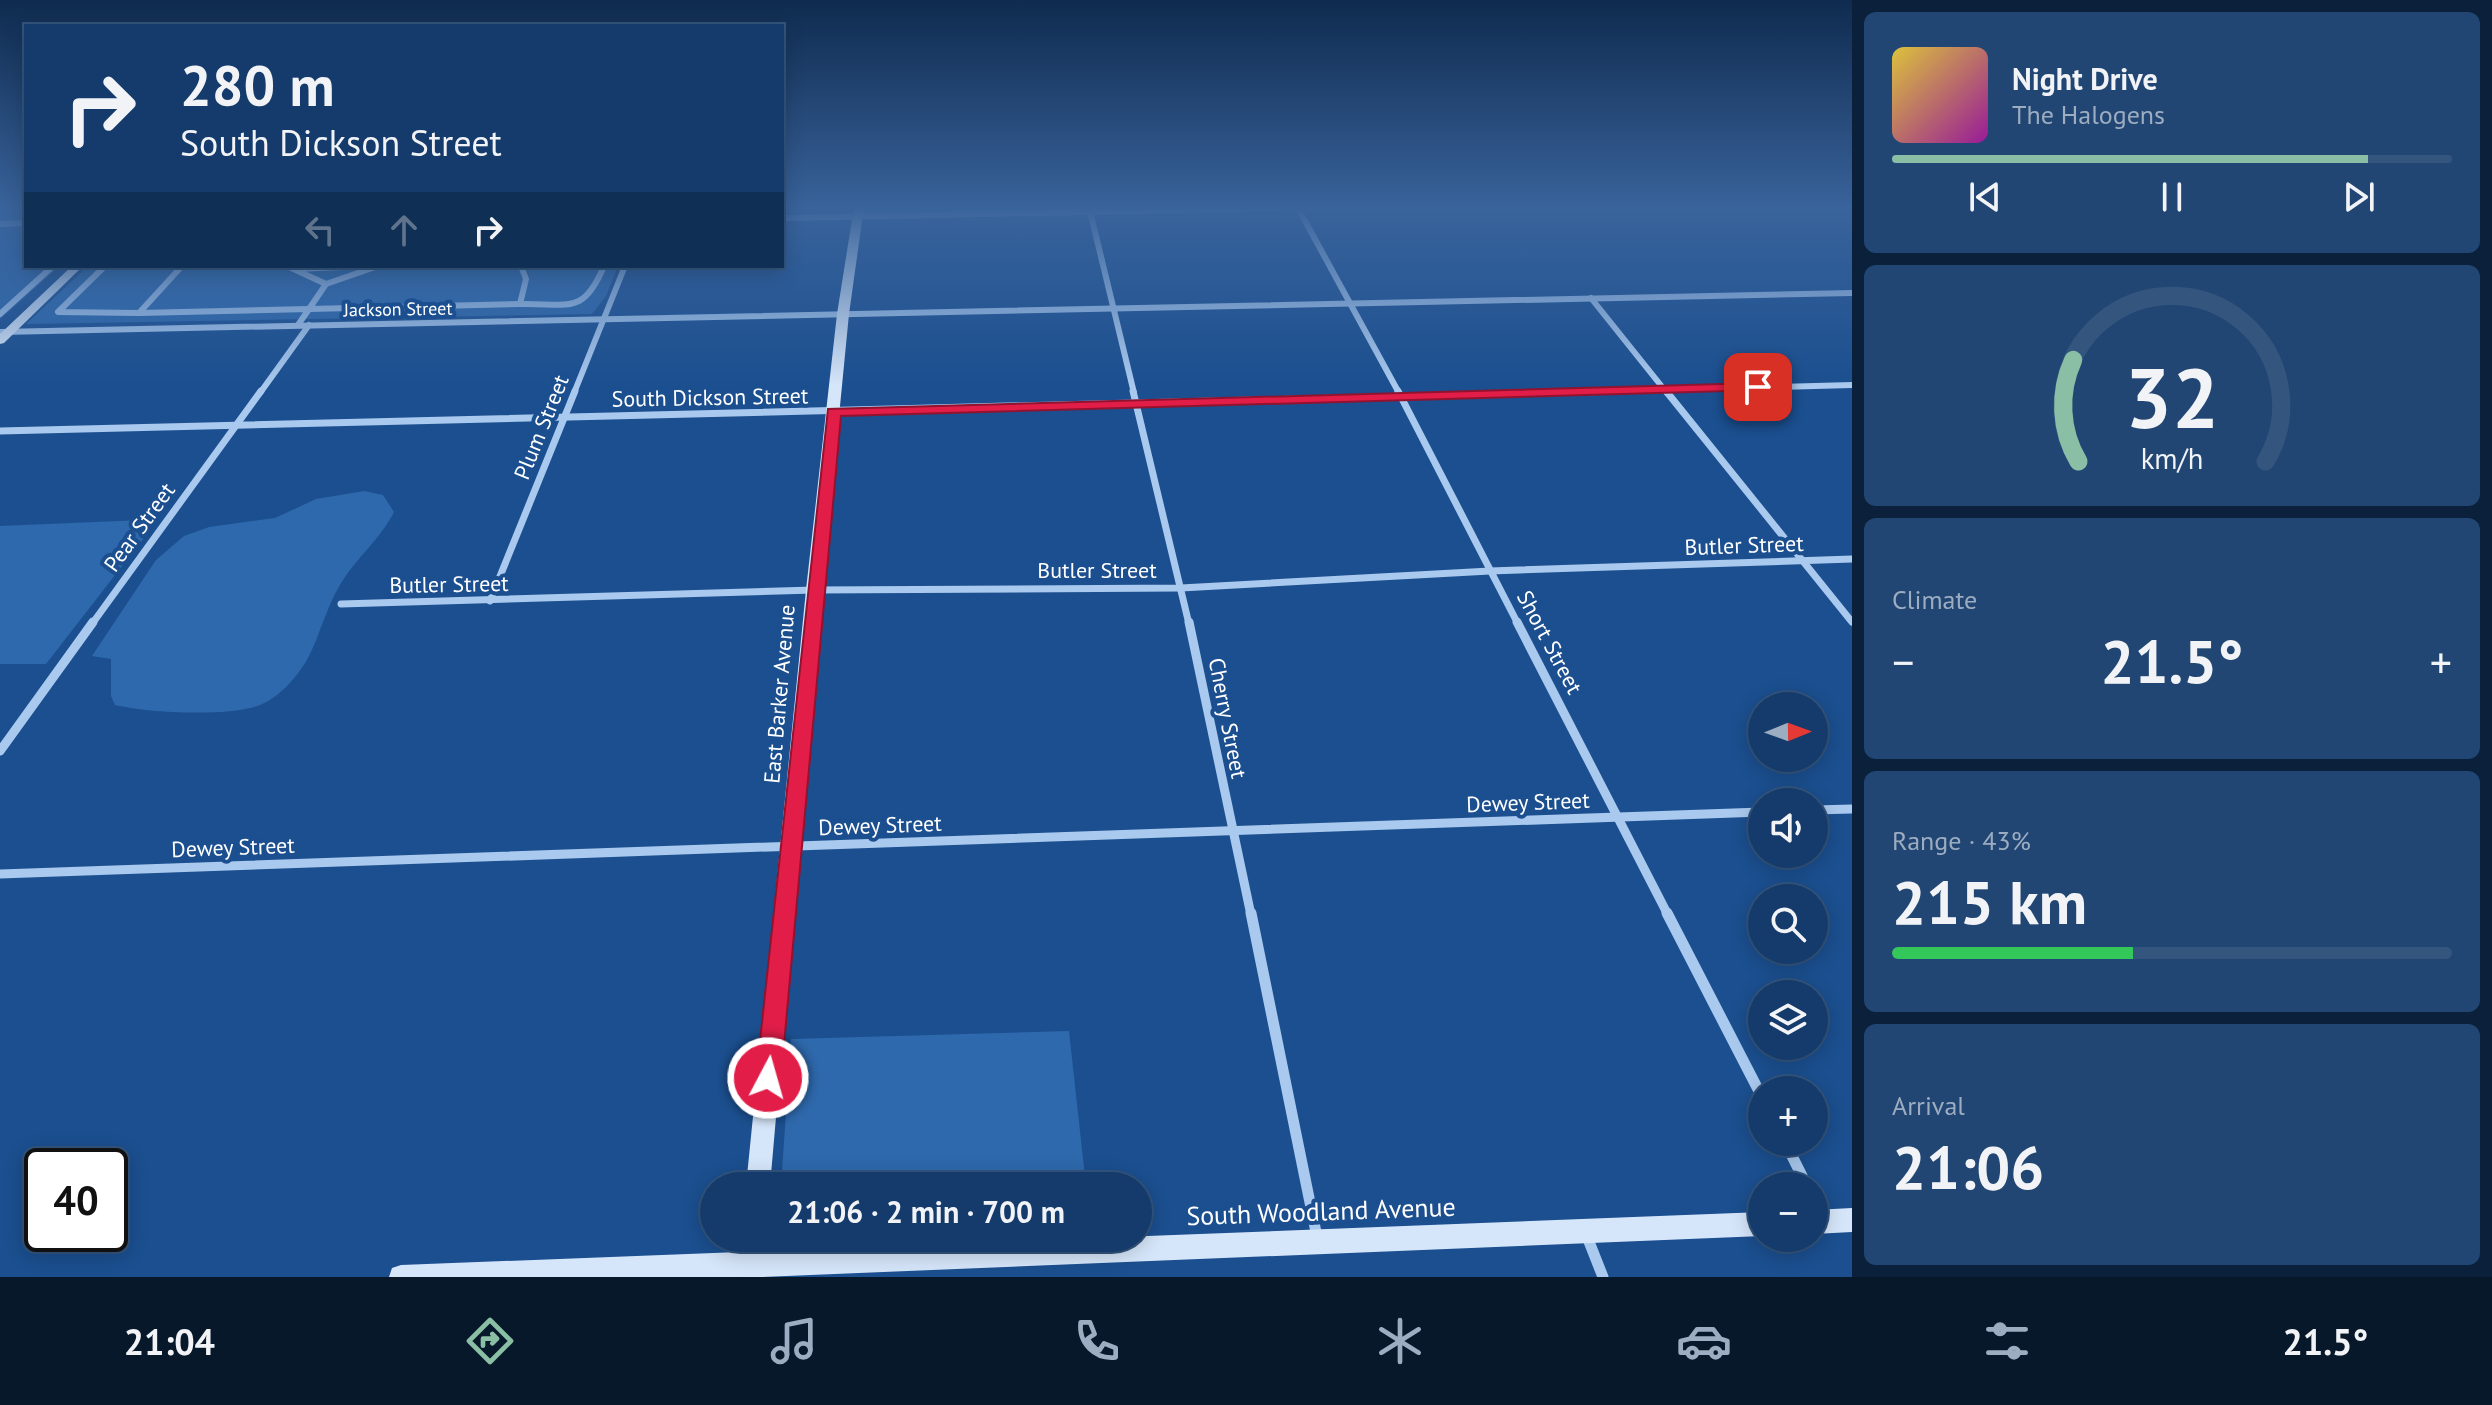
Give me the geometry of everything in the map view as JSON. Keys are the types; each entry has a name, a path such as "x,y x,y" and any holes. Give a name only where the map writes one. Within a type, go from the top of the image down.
{"street":[{"name":"East Barker Avenue","path":"759,1172 814,590 850,267"},
{"name":"Cherry Street","path":"1104,267 1205,690 1318,1239"},
{"name":"Short Street","path":"1330,267 1621,819 1751,1076"},
{"path":"0,314 51,268"},
{"path":"3,334 76,268"},
{"path":"103,268 58,312 580,303 593,292 603,268"},
{"path":"139,313 180,268"},
{"path":"298,268 326,284"},
{"path":"298,325 326,284 372,268"},
{"path":"520,304 526,279 522,268"},
{"name":"Plum Street","path":"490,601 624,268"},
{"name":"Jackson Street","path":"3,334 603,318 1852,293"},
{"path":"1591,298 1852,622"},
{"name":"Pear Street","path":"0,751 309,325"},
{"name":"South Dickson Street","path":"0,431 1852,385"},
{"name":"Butler Street","path":"341,604 814,590 1181,588 1490,571 1852,559"},
{"path":"1828,810 1852,809"},
{"name":"Dewey Street","path":"0,874 1748,813"},
{"path":"1828,1216 1852,1220"},
{"name":"South Woodland Avenue","path":"401,1277 749,1271 1318,1239 1586,1233 1748,1225"},
{"path":"1586,1233 1603,1277"}],"shaded area":[{"path":"0,267 58,268 0,319"},
{"path":"86,268 617,268 606,296 592,314 26,324"},
{"path":"364,491 383,495 394,512 340,585 308,658 294,679 281,691 260,705 229,711 167,712 115,705 111,696 111,659 92,656 156,560 184,536 209,527 275,518 316,499"},
{"path":"151,522 150,530 46,664 0,664 0,526"},
{"path":"1069,1031 1084,1172 782,1172 791,1039"}],"route":[{"path":"768,1078 834,412 1758,387"}]}
